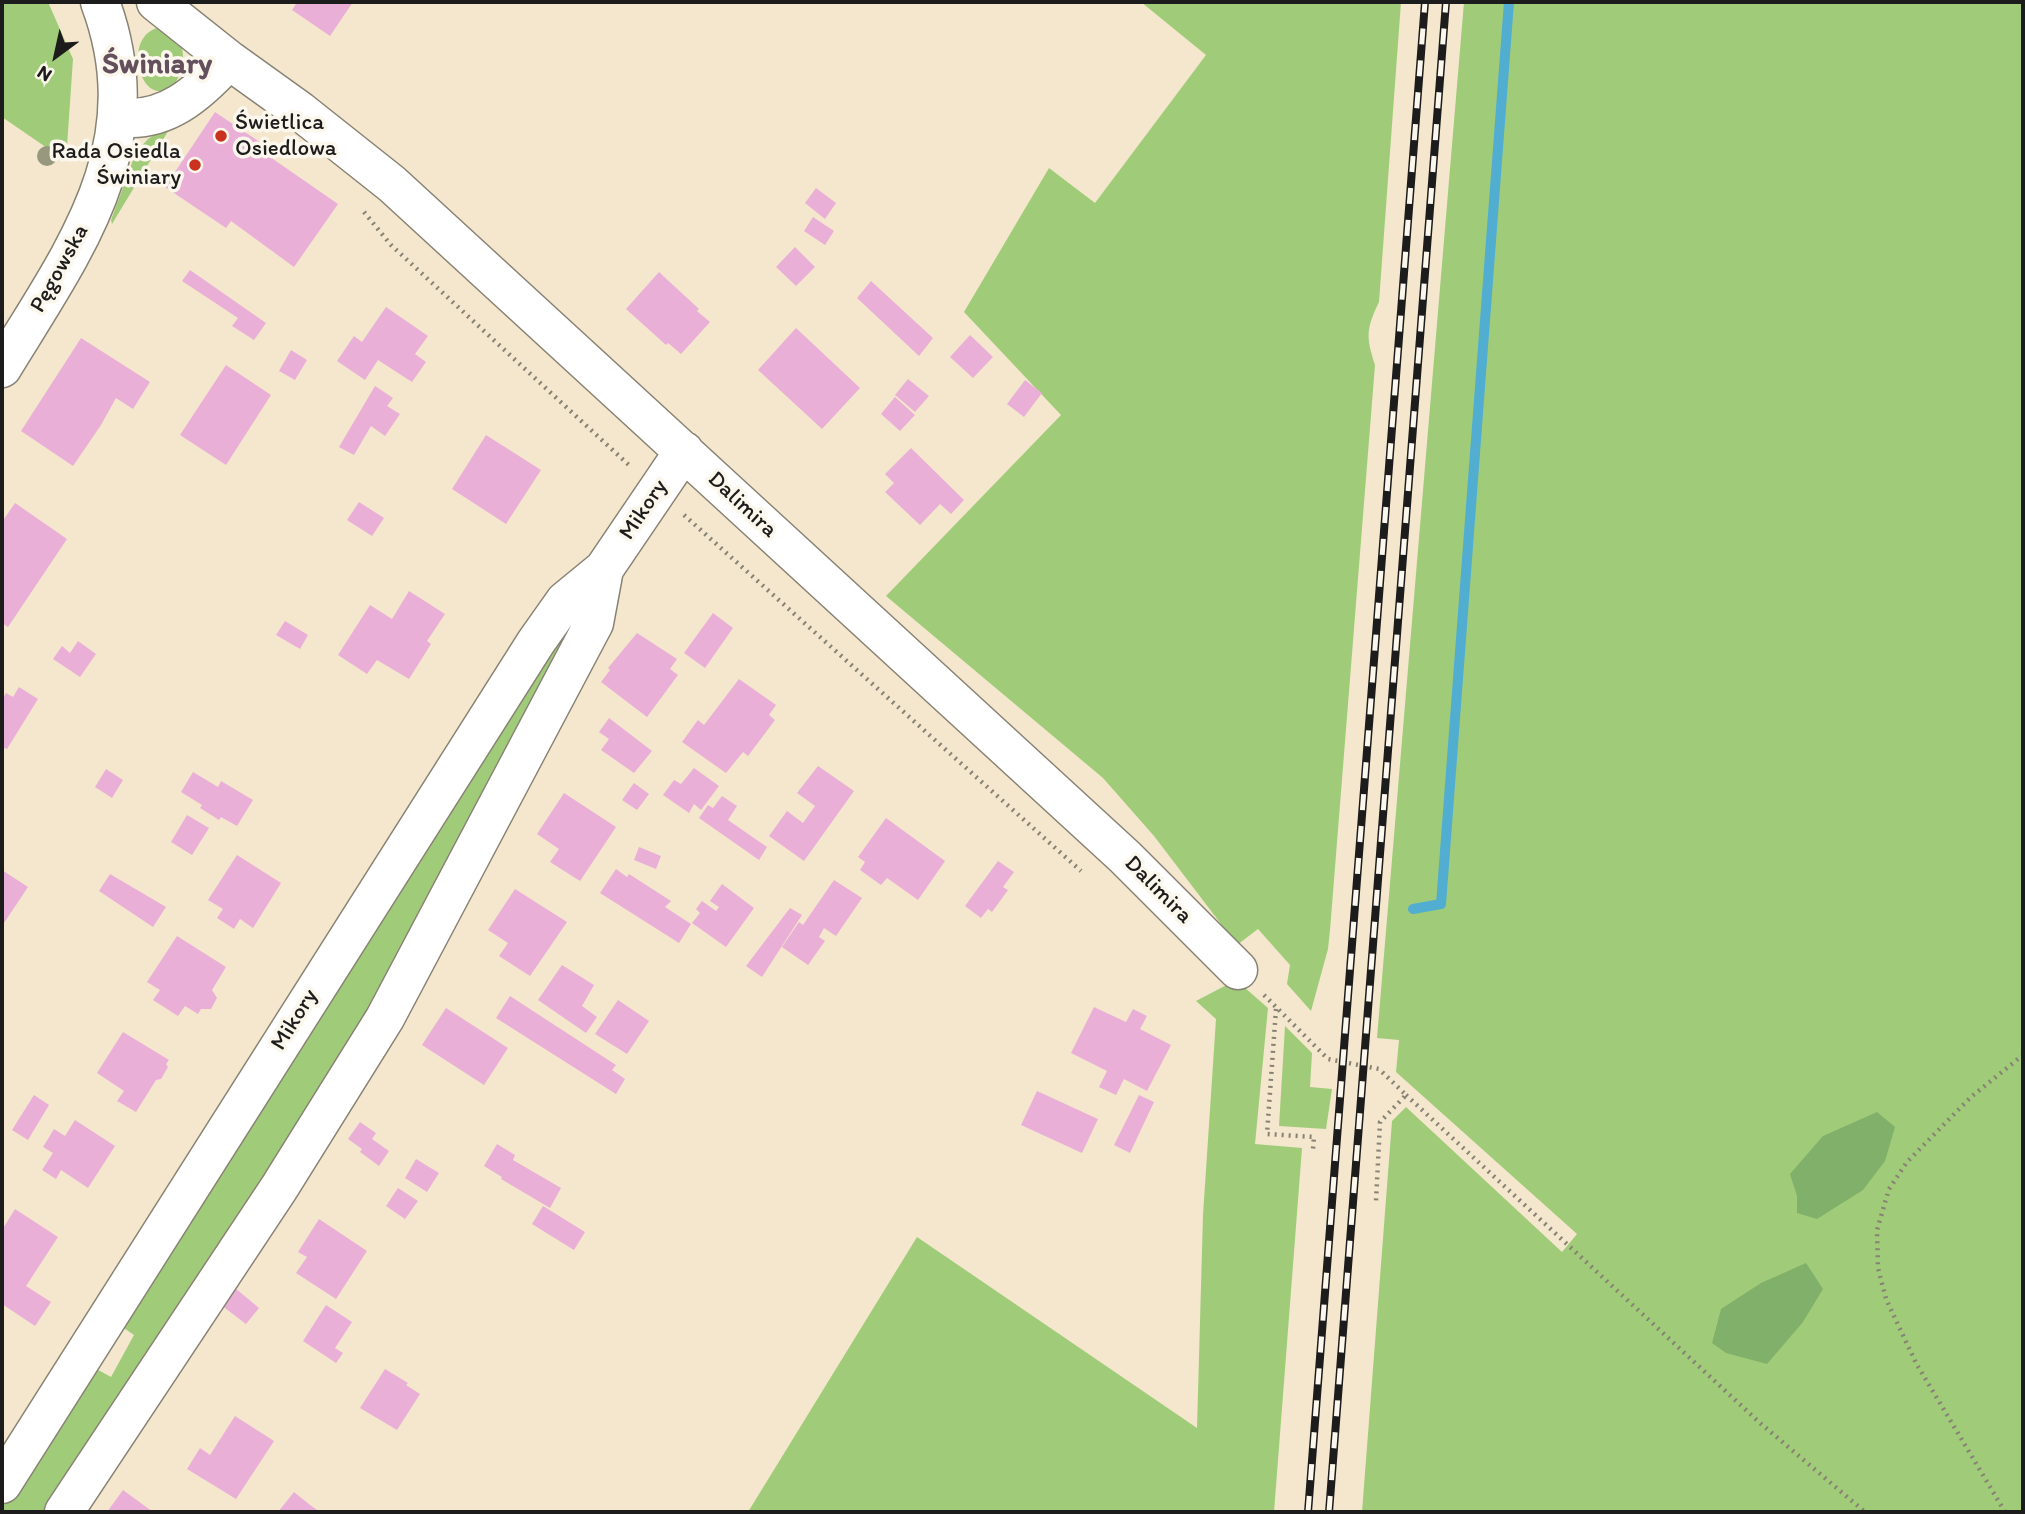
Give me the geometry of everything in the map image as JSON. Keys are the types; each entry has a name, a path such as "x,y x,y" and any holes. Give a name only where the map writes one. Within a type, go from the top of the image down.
{"street":[{"name":"Pęgowska","path":"2,368 63,269 103,187 115,139 119,80 115,51 100,2"},
{"name":"Dalimira","path":"156,2 392,184 1125,857 1238,970"},
{"path":"118,117 134,120 156,116 204,87 229,60"},
{"name":"Mikory","path":"2,1484 536,642 565,601 604,569 684,451"},
{"name":"Mikory","path":"64,1512 279,1188 385,1018 594,623 604,569"}],"path":[{"path":"359,206 391,245 657,491 1082,871"},
{"path":"1238,970 1328,1059 1379,1069 1760,1423 1865,1512"},
{"path":"1276,1008 1268,1134 1314,1137 1313,1149"},
{"path":"2005,1512 1921,1372 1886,1299 1878,1268 1877,1230 1888,1189 1907,1162 1970,1097 2023,1055"},
{"path":"1376,1201 1380,1122 1406,1095"}],"green space":[{"path":"2,2 48,2 73,59 66,161 2,117"},
{"path":"1141,2 1401,2 1379,302 1369,333 1375,365 1330,930 1328,949 1311,1011 1287,984 1290,965 1258,929 1237,945 1154,836 1103,778 886,596 1061,415 964,312 1049,168 1095,203 1206,55"},
{"path":"1464,2 2023,2 2023,1512 1362,1512 1392,1121 1406,1107 1562,1252 1577,1234 1396,1072 1399,1040 1377,1038"},
{"path":"162,27 179,41 183,58 175,83 160,91 151,88 144,80 138,55 141,42 149,32"},
{"path":"173,123 112,224 111,220 136,152 148,139"},
{"path":"581,608 375,1013 48,1512 2,1512 2,1503 89,1365 111,1377 134,1335 115,1322 288,1048"},
{"path":"1236,980 1268,1008 1255,1144 1302,1148 1274,1512 748,1512 917,1237 1197,1428 1203,1215 1216,1019 1196,1001"},
{"path":"1285,1026 1312,1053 1310,1087 1332,1089 1326,1129 1279,1126"},
{"path":"1877,1112 1895,1127 1885,1161 1863,1190 1817,1219 1797,1213 1797,1196 1790,1174 1823,1136"},
{"path":"1806,1263 1823,1289 1803,1322 1767,1364 1726,1353 1712,1343 1721,1309 1761,1283"}],"building":[{"path":"292,2 353,2 330,36 292,10 296,4"},
{"path":"215,112 276,153 273,159 338,204 294,267 231,221 226,228 165,187"},
{"path":"816,188 836,203 825,219 805,203"},
{"path":"813,217 834,231 825,245 804,231"},
{"path":"795,247 815,267 796,286 776,267"},
{"path":"190,270 266,323 254,340 232,326 238,318 182,281"},
{"path":"659,272 710,322 681,354 668,343 666,345 626,309"},
{"path":"871,281 933,338 919,356 857,298"},
{"path":"386,307 428,336 415,354 426,362 412,382 378,360 365,380 337,361 354,336 362,342"},
{"path":"796,328 860,388 822,429 758,370"},
{"path":"970,335 993,357 973,378 950,357"},
{"path":"81,338 150,382 133,409 116,398 73,466 21,431"},
{"path":"291,350 307,360 295,380 279,371"},
{"path":"226,365 271,395 226,465 180,435"},
{"path":"908,379 929,396 915,412 895,395"},
{"path":"1025,380 1042,393 1024,417 1007,404"},
{"path":"375,386 393,398 387,406 400,414 385,436 371,426 354,455 339,447"},
{"path":"895,397 915,415 900,431 881,414"},
{"path":"486,435 541,470 506,524 452,489"},
{"path":"911,448 964,500 951,514 940,504 920,525 885,492 894,483 885,474"},
{"path":"359,502 384,518 372,536 347,520"},
{"path":"15,503 67,539 8,627 2,623 2,522"},
{"path":"409,591 445,614 427,641 431,644 409,679 377,660 367,674 338,655 370,605 392,619"},
{"path":"713,613 733,628 705,668 684,653"},
{"path":"285,621 308,635 300,649 276,635"},
{"path":"637,633 677,659 670,669 678,675 647,717 601,682 610,670 608,668"},
{"path":"78,641 96,654 80,677 53,659 62,646 70,653"},
{"path":"739,679 776,705 769,715 775,720 748,756 743,752 726,773 682,742 698,720 704,725"},
{"path":"19,687 38,699 7,749 2,747 2,700 6,693 13,697"},
{"path":"609,718 652,751 634,773 601,750 609,739 599,732"},
{"path":"818,766 854,791 804,861 769,836 787,811 803,823 815,806 797,793"},
{"path":"694,768 719,786 701,810 694,804 689,813 663,795 674,780 681,784"},
{"path":"106,769 123,780 112,798 95,787"},
{"path":"193,772 218,787 221,781 253,800 237,826 221,817 219,820 181,792"},
{"path":"634,783 649,794 637,810 622,800"},
{"path":"564,793 616,827 580,881 550,862 559,849 537,834"},
{"path":"722,796 737,806 728,820 767,847 759,860 699,818 708,805 713,808"},
{"path":"187,815 209,828 192,855 171,842"},
{"path":"886,818 945,861 918,900 887,878 881,885 860,870 865,862 858,857"},
{"path":"639,847 661,856 656,869 634,860"},
{"path":"237,855 281,883 253,928 240,919 234,929 217,918 223,909 208,900"},
{"path":"998,861 1014,872 1003,887 1008,890 992,912 988,909 981,918 965,906"},
{"path":"616,869 627,877 629,874 671,901 665,907 691,924 679,943 600,893"},
{"path":"2,870 28,887 2,926"},
{"path":"110,874 166,907 153,927 99,891"},
{"path":"834,880 862,898 836,936 824,928 819,937 825,941 808,965 782,947 799,922 803,925"},
{"path":"722,884 754,908 726,947 692,923 700,913 696,909 702,901 716,911 719,907 710,901"},
{"path":"515,889 567,922 530,976 499,956 508,943 488,930"},
{"path":"790,908 802,915 762,977 746,966"},
{"path":"177,936 226,967 212,990 217,998 211,1009 201,1009 198,1014 185,1006 178,1016 153,1000 160,990 147,982"},
{"path":"562,965 594,985 582,1006 597,1017 586,1033 538,1000"},
{"path":"510,996 616,1065 612,1070 625,1079 616,1094 496,1018"},
{"path":"618,1000 649,1021 627,1054 595,1034"},
{"path":"1094,1007 1126,1022 1133,1009 1147,1016 1140,1029 1171,1045 1147,1091 1124,1079 1116,1095 1099,1087 1107,1071 1071,1053"},
{"path":"446,1008 508,1048 484,1085 422,1045"},
{"path":"123,1032 169,1060 161,1079 156,1080 136,1112 117,1101 124,1091 97,1073"},
{"path":"1037,1091 1098,1119 1082,1153 1021,1125"},
{"path":"34,1095 49,1105 28,1140 12,1130"},
{"path":"1139,1095 1154,1102 1130,1153 1114,1145"},
{"path":"75,1120 115,1146 88,1188 61,1170 56,1179 42,1170 53,1153 43,1147 54,1129 65,1136"},
{"path":"360,1122 376,1133 372,1139 389,1151 379,1166 348,1139"},
{"path":"497,1144 515,1155 513,1160 561,1188 550,1208 484,1166"},
{"path":"416,1159 439,1173 427,1192 405,1178"},
{"path":"398,1188 418,1201 405,1219 386,1206"},
{"path":"543,1206 585,1232 574,1250 532,1224"},
{"path":"15,1209 58,1237 26,1286 51,1302 35,1326 2,1304 2,1230"},
{"path":"319,1219 367,1251 336,1299 296,1273 307,1257 298,1252"},
{"path":"235,1288 259,1308 246,1324 221,1305"},
{"path":"326,1305 352,1322 335,1348 343,1353 336,1363 303,1341"},
{"path":"385,1369 420,1394 397,1430 360,1408"},
{"path":"235,1416 274,1441 236,1499 187,1469 200,1448 210,1455"},
{"path":"123,1490 153,1512 107,1512"},
{"path":"294,1492 310,1505 320,1512 278,1512"}],"waterway":[{"path":"1413,909 1441,904 1509,2"}],"railway":[{"path":"1308,1512 1425,2"},
{"path":"1329,1512 1446,2"}],"place":[{"name":"Świetlica Osiedlowa","path":"221,136"},
{"name":"Rada Osiedla Świniary","path":"195,165"}],"district":[{"name":"Świniary","path":"157,65"}]}
